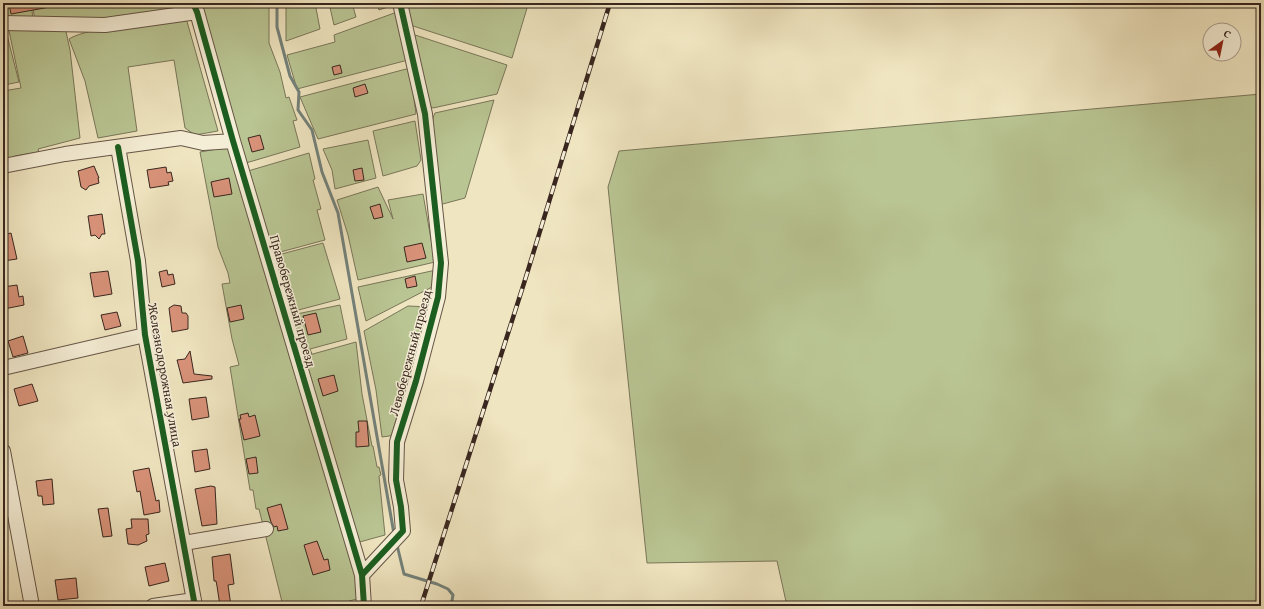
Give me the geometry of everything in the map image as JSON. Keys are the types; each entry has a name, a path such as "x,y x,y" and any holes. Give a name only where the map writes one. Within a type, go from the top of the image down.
{"street":[{"name":"Левобережный проезд","path":"362,575 402,530 401,507 396,480 397,442 416,381 438,296 441,263 425,114 400,3"},
{"path":"3,22 105,24 195,8"},
{"name":"Правобережный проезд","path":"195,8 362,575 364,606"},
{"path":"3,166 65,154 181,138 203,143 233,141"},
{"name":"Железнодорожная улица","path":"118,147 138,261 145,335 194,603"},
{"path":"3,368 145,335"},
{"path":"3,451 7,490 32,606"},
{"path":"184,543 266,529"},
{"path":"153,606 194,603"}],"green space":[{"path":"3,3 31,3 33,19 3,19"},
{"path":"32,3 180,3 181,7 146,16 109,20 35,20"},
{"path":"200,3 269,3 269,43 280,72 286,98 289,97 297,120 293,121 300,147 246,163"},
{"path":"286,3 315,3 320,29 286,41"},
{"path":"329,3 352,3 356,17 334,25"},
{"path":"377,3 395,3 396,4 379,10"},
{"path":"405,3 519,3 519,5 527,8 512,58 410,25"},
{"path":"397,12 408,60 297,89 287,55 335,42 334,35"},
{"path":"186,18 218,131 195,135 185,128 174,60 128,67 137,131 98,138 85,81 69,39 91,31 107,28"},
{"path":"8,26 65,27 70,50 80,138 38,149 39,152 15,156 15,158 3,160 3,127 8,126 3,107 3,91 21,88"},
{"path":"3,30 6,31 19,82 4,85"},
{"path":"412,34 507,65 497,94 433,108 428,105"},
{"path":"410,68 416,114 318,139 300,97"},
{"path":"1261,94 1261,606 787,606 777,561 647,563 608,187 619,151"},
{"path":"494,100 465,198 439,205 432,143 433,120 435,113"},
{"path":"415,121 421,160 417,166 383,176 373,131"},
{"path":"368,140 376,178 335,189 332,170 323,149"},
{"path":"229,147 355,571 357,599 349,601 350,606 283,606 259,509 256,509 253,490 250,490 230,367 239,365 232,339 222,284 230,283 228,273 218,247 200,152"},
{"path":"309,153 315,179 313,180 321,209 317,210 325,240 273,254 248,171"},
{"path":"378,187 393,219 388,200 423,194 435,262 358,280 348,235 337,200"},
{"path":"323,243 340,299 291,312 274,256"},
{"path":"436,270 434,286 366,321 358,287"},
{"path":"340,305 347,339 310,349 312,354 302,356 292,315"},
{"path":"408,306 431,307 422,339 413,341 412,380 396,435 382,437 376,390 364,331"},
{"path":"356,342 362,394 372,446 377,467 379,467 381,475 379,476 385,535 356,543 302,357"}],"building":[{"path":"49,3 50,7 11,14 9,4"},
{"path":"340,65 342,73 334,75 332,67"},
{"path":"365,84 368,93 355,97 353,88"},
{"path":"260,135 264,149 252,152 248,138"},
{"path":"94,166 99,178 99,183 89,186 86,190 81,187 78,171"},
{"path":"166,167 167,173 171,172 173,181 168,182 169,185 150,188 147,170"},
{"path":"362,168 364,180 355,181 353,170"},
{"path":"229,178 232,194 214,197 211,182"},
{"path":"380,204 383,217 374,219 370,207"},
{"path":"102,214 105,234 102,234 99,239 95,235 91,236 88,216"},
{"path":"11,233 17,259 3,261 3,235"},
{"path":"422,243 426,258 407,262 404,247"},
{"path":"167,270 168,275 173,274 175,284 162,287 159,272"},
{"path":"108,271 112,294 94,297 90,273"},
{"path":"415,276 417,286 407,288 405,279"},
{"path":"17,285 19,297 23,296 24,305 4,309 3,287"},
{"path":"174,305 181,306 182,313 186,313 188,316 188,329 172,332 169,308"},
{"path":"241,305 244,319 230,322 227,308"},
{"path":"117,312 121,326 105,330 101,315"},
{"path":"316,313 321,332 308,335 303,316"},
{"path":"23,336 28,353 13,357 8,341"},
{"path":"190,351 194,374 212,376 212,379 183,383 177,360 185,359"},
{"path":"334,375 338,391 323,396 318,379"},
{"path":"32,384 38,401 19,406 14,389"},
{"path":"206,397 209,417 192,420 189,399"},
{"path":"248,413 249,417 255,415 260,436 244,440 239,419 241,419 240,415"},
{"path":"358,421 367,421 369,446 356,447 356,432 359,432"},
{"path":"207,449 210,469 195,472 192,451"},
{"path":"256,457 258,473 249,474 246,459"},
{"path":"149,468 156,501 159,500 160,512 144,515 140,491 137,492 133,471"},
{"path":"52,479 54,504 43,505 42,496 38,496 36,481"},
{"path":"211,486 215,487 217,524 202,526 195,489"},
{"path":"281,504 288,529 278,531 277,526 274,527 271,522 267,508"},
{"path":"108,508 112,536 103,537 98,509"},
{"path":"131,519 148,519 149,534 146,535 147,541 138,545 128,544 126,529 132,528"},
{"path":"317,541 324,560 328,559 330,570 313,575 304,545"},
{"path":"230,554 234,584 228,585 231,606 220,606 216,581 214,581 212,557"},
{"path":"165,563 169,581 149,586 145,567"},
{"path":"76,578 78,598 58,600 55,580"}],"waterway":[{"path":"277,3 277,27 290,76 299,92 298,110 312,130 322,172 338,213 394,534"},
{"path":"397,545 404,574 448,589 453,595 451,606"}],"railway":[{"path":"421,606 525,280 610,3"}],"cycle path":[{"path":"193,3 197,12 233,141 362,575 364,606"},
{"path":"362,575 403,531 401,507 396,480 397,442 416,381 438,297 441,263 425,114 400,3"},
{"path":"118,147 138,261 145,335 195,606"}]}
